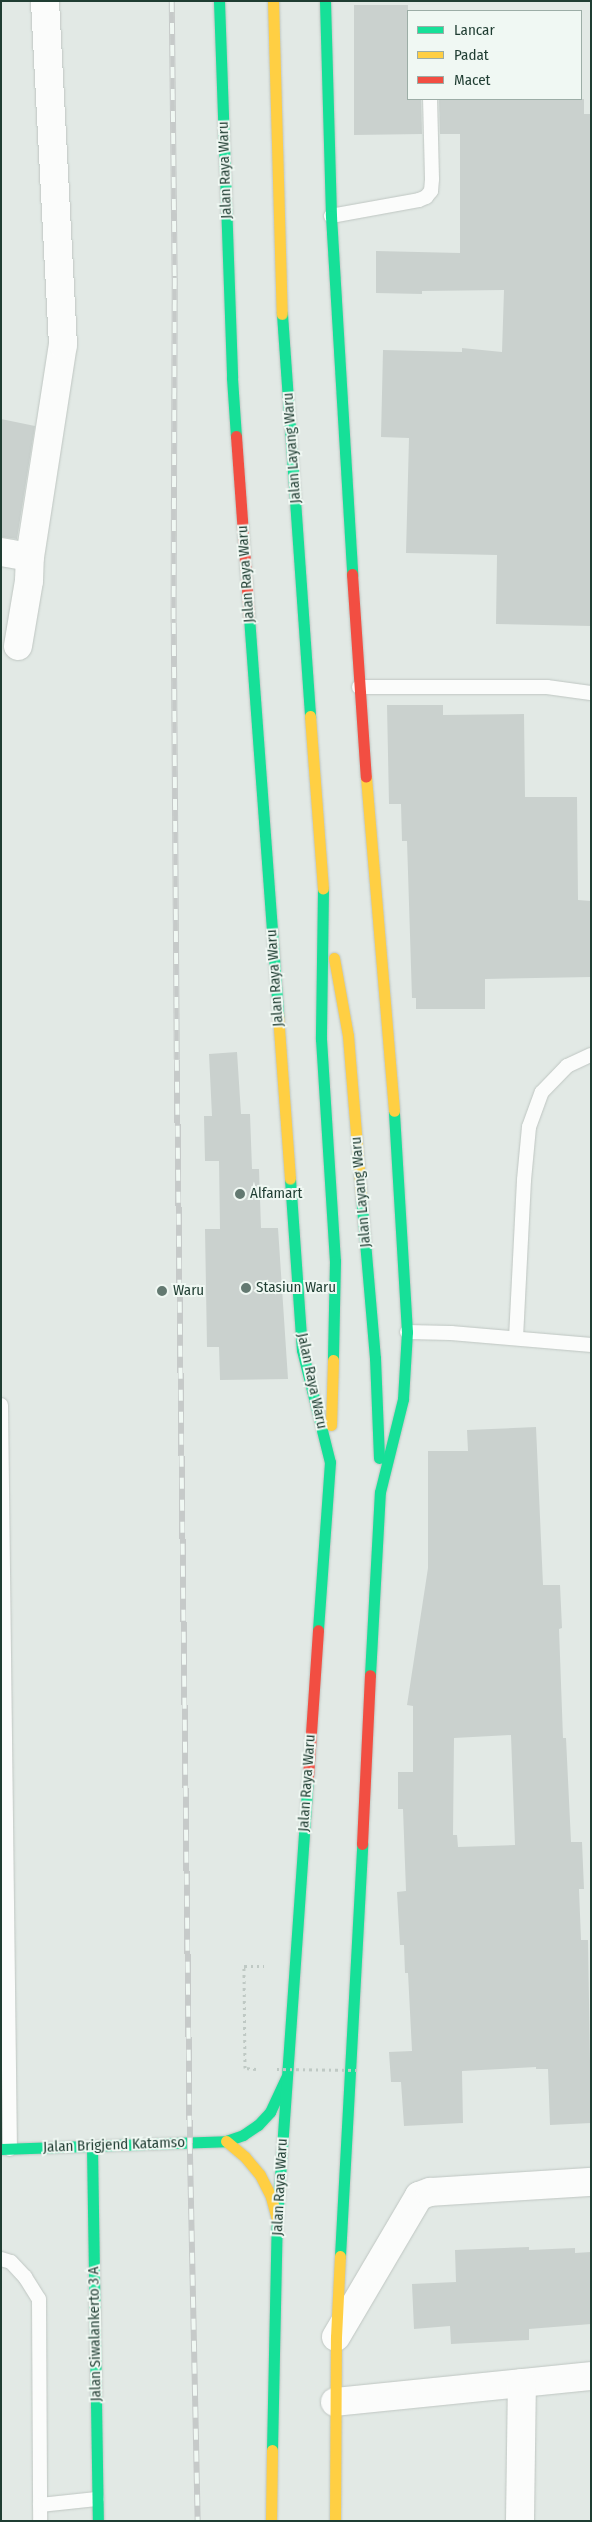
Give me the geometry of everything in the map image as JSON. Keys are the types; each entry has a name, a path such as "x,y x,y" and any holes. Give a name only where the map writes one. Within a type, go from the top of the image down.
{"main road":[{"name":"Jalan Raya Waru","path":"219,1 232,378 302,1350 330,1462 277,2220 271,2521"},
{"name":"Jalan Layang Waru","path":"273,1 282,305 323,895 321,1040 335,1261 330,1462"},
{"path":"325,1 331,216 359,687 396,1135 407,1332 403,1398 380,1492 336,2337 335,2521"},
{"name":"Jalan Layang Waru","path":"323,895 348,1036 375,1358 380,1492"},
{"name":"Jalan Brigjend Katamso","path":"6,2149 226,2141 243,2135 258,2125 270,2112 286,2078"},
{"path":"226,2141 245,2157 260,2175 271,2197 277,2220"},
{"name":"Jalan Siwalankerto 3 A","path":"92,2146 98,2521"}],"street":[{"path":"18,646 63,345 45,1"},
{"path":"1,552 30,557"},
{"path":"336,2337 419,2196 430,2192 591,2182"},
{"path":"335,2402 591,2376"},
{"path":"520,2521 522,2383"}],"lane":[{"path":"331,216 419,200 426,197 431,190 432,179 430,100"},
{"path":"359,687 547,687 591,693"},
{"path":"516,1338 524,1180 529,1127 542,1092 567,1066 591,1055"},
{"path":"407,1332 516,1338 591,1345"},
{"path":"1,1405 6,2149"},
{"path":"1,2259 11,2262 25,2276 39,2299 40,2521"},
{"path":"40,2505 97,2499"}],"path":[{"path":"244,1966 245,2068"},
{"path":"277,2069 359,2070"}],"building":[{"path":"354,5 408,5 407,100 421,100 422,134 354,135"},
{"path":"584,99 584,114 591,114 591,626 496,624 497,555 406,553 409,438 381,437 383,350 462,352 462,348 502,352 504,290 422,291 422,294 376,293 376,251 460,253 460,134 440,134 439,100"},
{"path":"1,419 35,426 17,539 1,537"},
{"path":"387,705 443,705 443,715 524,714 525,797 577,797 578,900 591,901 591,977 485,979 485,1009 416,1009 416,998 412,998 407,841 402,841 401,804 389,804"},
{"name":"Stasiun Waru","path":"237,1052 241,1114 250,1114 252,1169 259,1169 261,1228 278,1228 288,1379 220,1380 219,1347 207,1347 205,1229 220,1229 219,1161 205,1161 204,1116 212,1116 209,1054"},
{"path":"536,1427 543,1585 560,1585 562,1628 559,1629 563,1738 566,1738 571,1842 582,1842 584,1889 579,1889 581,1940 588,1940 591,2123 550,2125 548,2069 536,2069 536,2067 462,2071 463,2123 404,2126 401,2082 391,2082 389,2052 412,2051 408,1973 405,1973 404,1945 400,1945 397,1892 406,1891 403,1809 398,1809 398,1772 413,1772 413,1706 407,1705 428,1568 428,1451 468,1451 467,1430","holes":["511,1735 515,1845 458,1847 457,1835 453,1835 454,1738"]},
{"path":"529,2247 529,2250 575,2248 575,2253 591,2252 591,2324 529,2329 529,2340 451,2344 450,2326 414,2329 412,2284 456,2282 455,2250"}],"railway":[{"path":"172,1 175,278 174,623 177,1060 190,2143 198,2521"}],"traffic: fast":[{"path":"219,1 232,378 236,436"},
{"path":"325,1 331,216 352,574"},
{"path":"282,314 310,716"},
{"path":"249,617 278,1015"},
{"path":"323,889 321,1039 335,1261 333,1360"},
{"path":"370,1675 380,1492 403,1399 407,1332 394,1111"},
{"path":"290,1179 302,1350 330,1462 318,1630"},
{"path":"361,1195 375,1358 379,1458"},
{"path":"272,2450 277,2220 308,1777"},
{"path":"340,2256 362,1844"},
{"path":"1,2149 226,2141 243,2135 258,2125 270,2112 286,2078"},
{"path":"92,2147 98,2521"}],"traffic: slow":[{"path":"273,1 282,314"},
{"path":"310,716 323,889"},
{"path":"366,777 394,1111"},
{"path":"334,958 348,1036 361,1195"},
{"path":"278,1015 290,1179"},
{"path":"331,1425 333,1360"},
{"path":"226,2141 245,2157 260,2175 271,2197 277,2220"},
{"path":"335,2521 336,2337 340,2256"},
{"path":"271,2521 272,2450"}],"traffic: jam":[{"path":"236,436 249,617"},
{"path":"352,574 366,777"},
{"path":"308,1777 318,1630"},
{"path":"362,1844 370,1675"}],"place":[{"name":"Alfamart","path":"240,1194"},
{"name":"Stasiun Waru","path":"246,1288"},
{"name":"Waru","path":"162,1291"}]}
